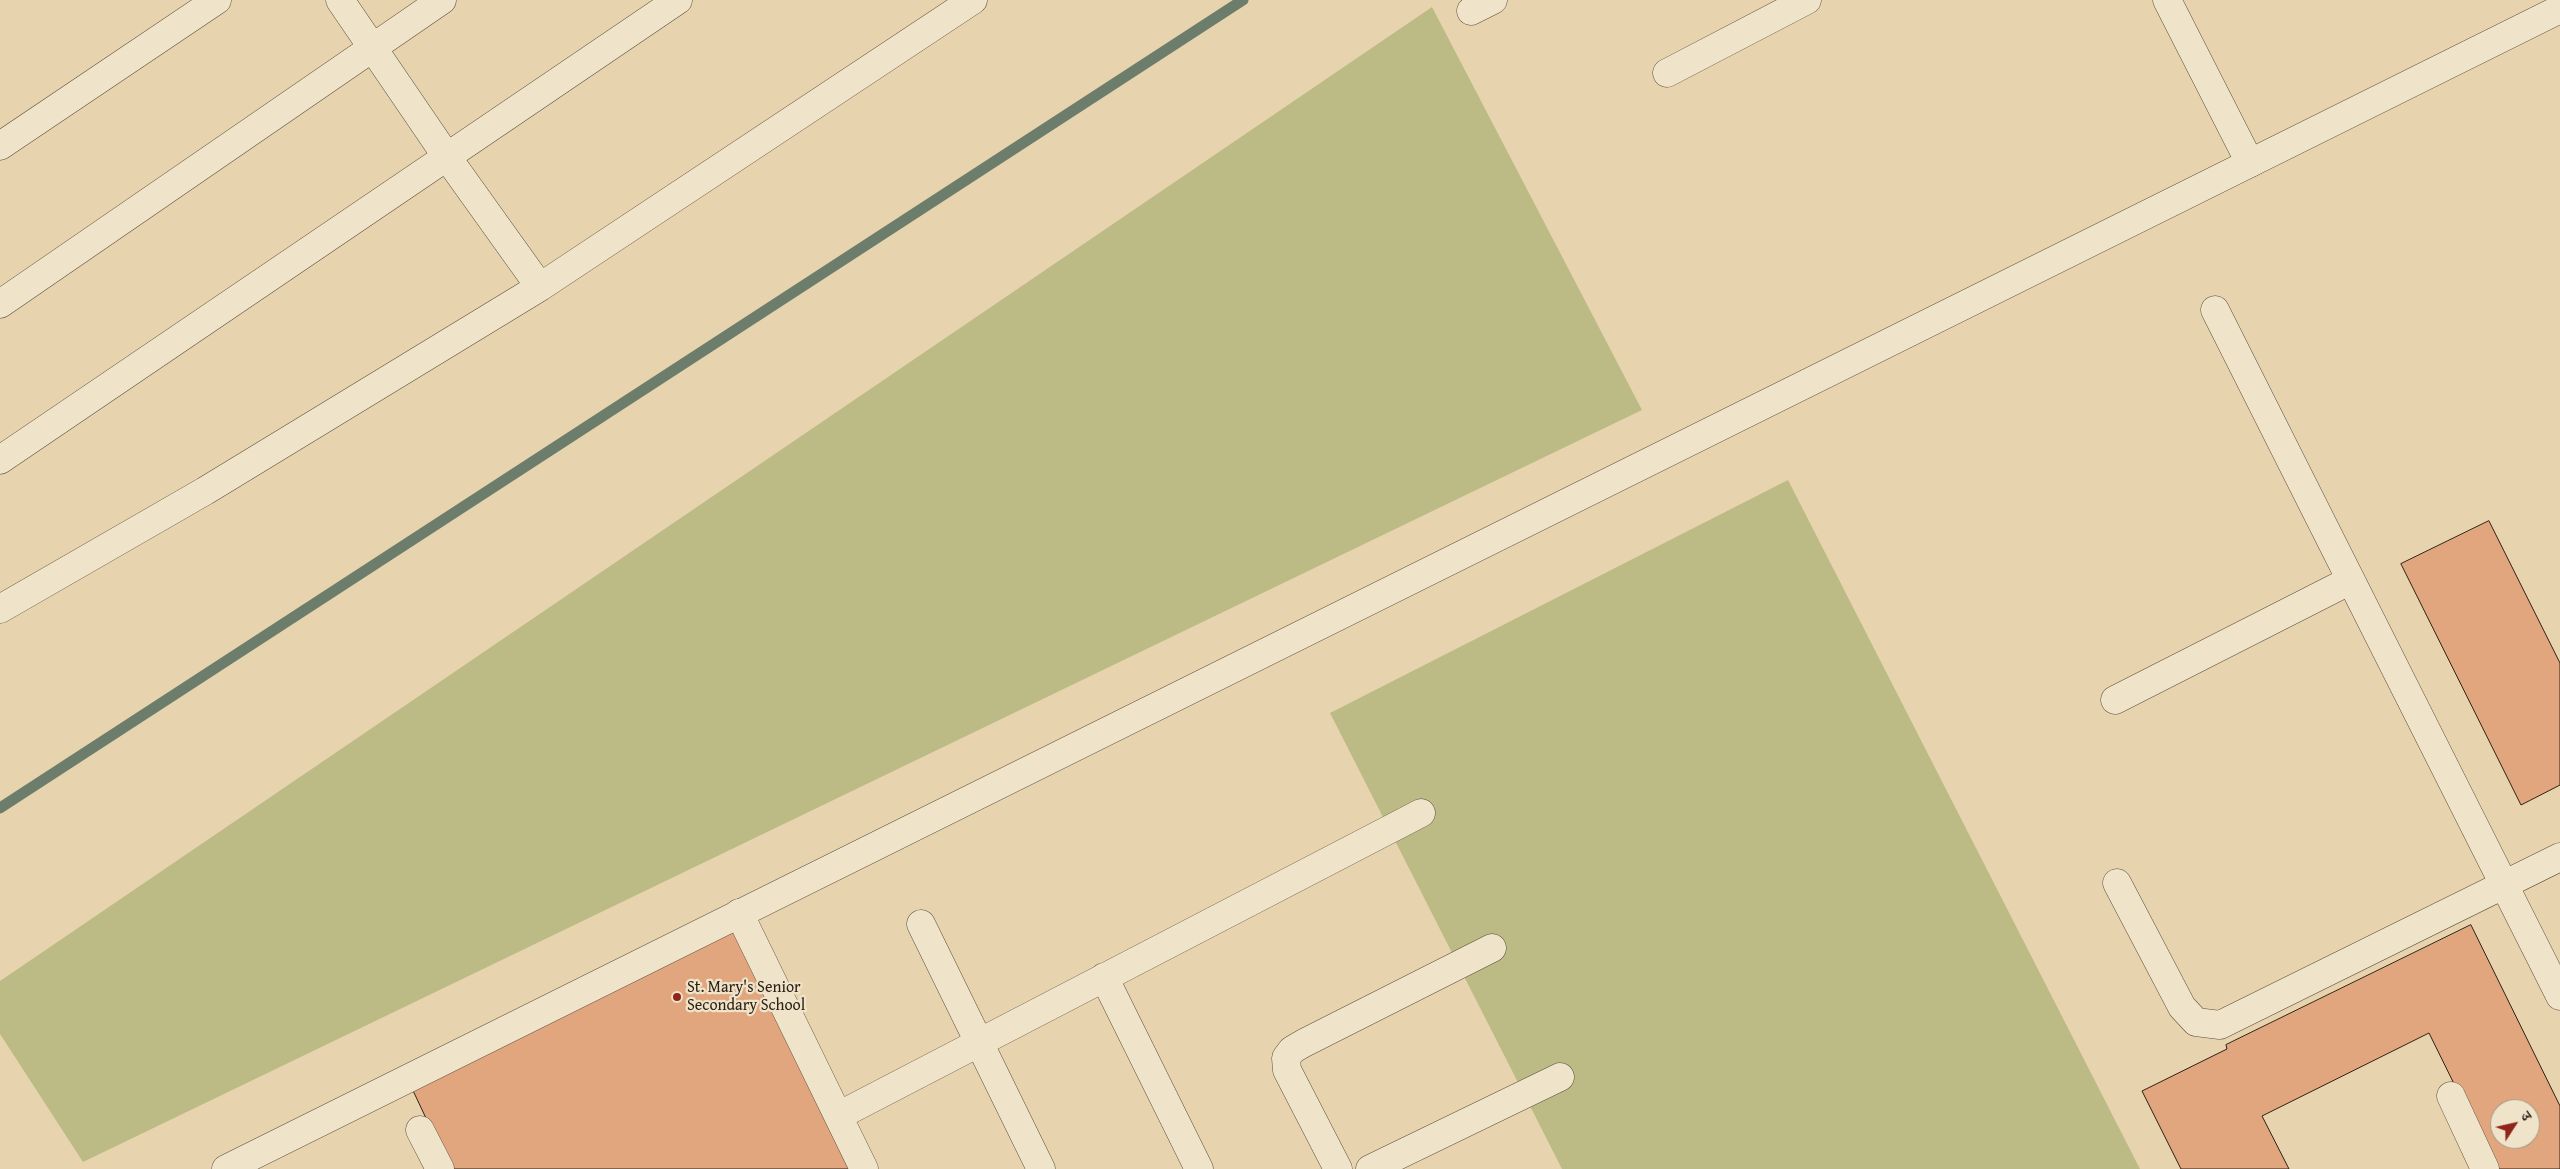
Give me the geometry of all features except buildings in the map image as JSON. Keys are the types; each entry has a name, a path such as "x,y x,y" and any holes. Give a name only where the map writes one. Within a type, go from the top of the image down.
{"street":[{"path":"0,146 217,0"},
{"path":"340,0 447,157 540,286"},
{"path":"0,304 442,0"},
{"path":"0,460 678,0"},
{"path":"0,609 205,491 540,286 973,0"},
{"path":"1667,72 1807,0"},
{"path":"2167,0 2250,163"},
{"path":"226,1169 2560,9"},
{"path":"2215,310 2560,996"},
{"path":"2115,700 2351,580"},
{"path":"838,1116 1420,813"},
{"path":"2117,883 2182,1007 2196,1022 2220,1025 2505,886 2560,857"},
{"path":"739,913 864,1169"},
{"path":"921,924 1041,1169"},
{"path":"1338,1169 1287,1070 1286,1058 1292,1050 1304,1043 1492,948"},
{"path":"1104,977 1198,1169"},
{"path":"1370,1169 1560,1077"},
{"path":"2451,1096 2485,1169"},
{"path":"420,1130 440,1169"}],"shaded area":[{"path":"1432,7 1642,410 83,1162 0,1034 0,981"},
{"path":"1788,480 2140,1169 1562,1169 1330,713"}],"waterway":[{"path":"0,808 1243,0"}],"place":[{"name":"St. Mary's Senior Secondary School","path":"677,997"}]}
